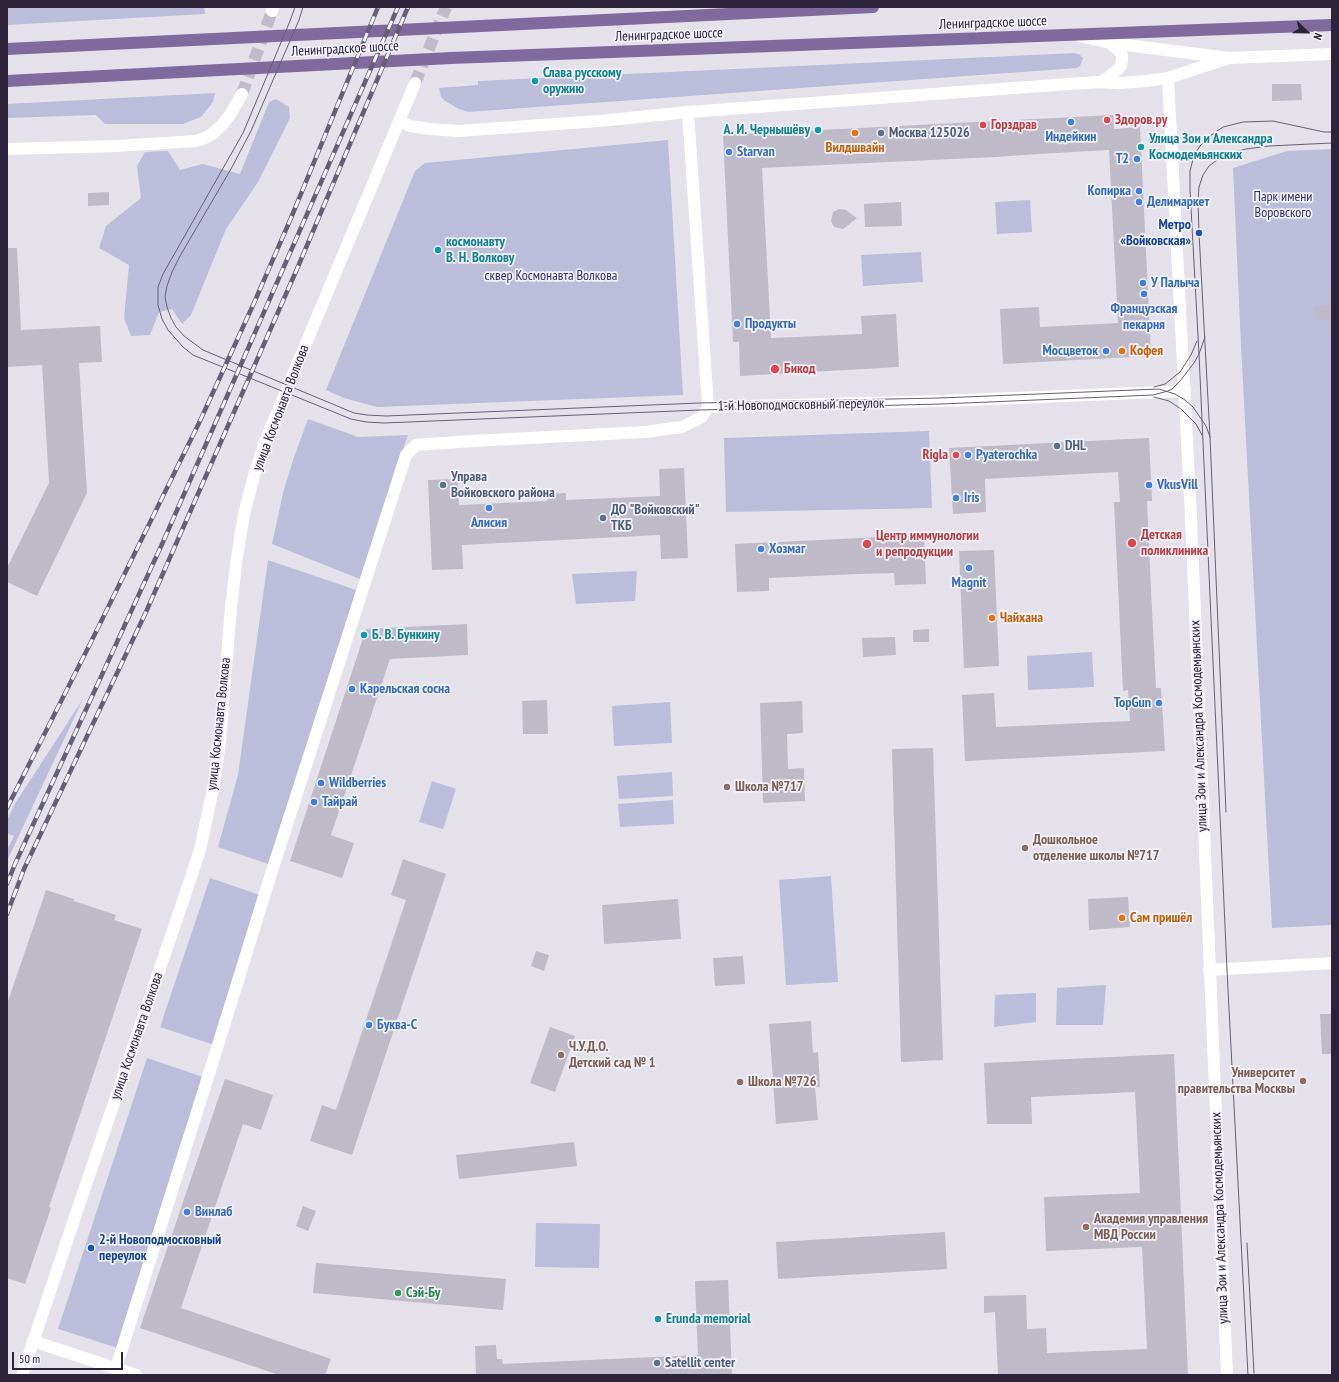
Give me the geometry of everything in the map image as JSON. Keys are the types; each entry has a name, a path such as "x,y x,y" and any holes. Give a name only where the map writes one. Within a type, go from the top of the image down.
{"main road":[{"name":"Ленинградское шоссе","path":"7,49 873,7"},
{"name":"Ленинградское шоссе","path":"7,81 450,58 1332,25"},
{"path":"1074,35 1110,43 1229,58 1332,54"},
{"path":"1098,82 1109,78 1121,66 1122,55 1110,43"},
{"path":"398,121 410,126 428,129 458,131 599,121 688,112 1098,82 1120,83 1168,78 1229,58"},
{"name":"улица Зои и Александра Космодемьянских","path":"1168,78 1185,391 1227,1375"},
{"name":"улица Космонавта Волкова","path":"22,1375 200,850 214,784 220,742 231,607 237,557 244,514 255,472 266,439 415,83"},
{"path":"7,149 117,146 196,141 212,134 221,126 230,115 242,94"},
{"path":"688,112 708,407"},
{"name":"1-й Новоподмосковный переулок","path":"116,1368 271,874 406,454 416,445 645,432 682,427 702,417 708,407 941,401 1185,391"},
{"path":"1210,970 1332,963"},
{"path":"33,1341 136,1375"}],"green space":[{"path":"7,7 204,7 205,14 7,25"},
{"path":"1075,53 1083,58 1080,66 1077,68 468,112 445,101 441,97 439,88 478,85 478,81"},
{"path":"215,93 213,102 201,117 183,124 105,124 96,115 7,118 7,104"},
{"path":"276,99 289,107 290,118 258,182 226,229 191,315 182,324 172,309 159,312 150,335 131,336 124,318 129,265 99,248 106,226 141,198 137,166 145,152 168,151 180,170 203,164 240,174 269,102"},
{"name":"сквер Космонавта Волкова","path":"668,140 683,395 377,407 344,398 326,390 415,171 425,163"},
{"name":"Парк имени Воровского","path":"1332,149 1332,925 1272,928 1233,168 1287,151"},
{"path":"1030,200 1032,232 997,234 995,202"},
{"path":"921,252 923,282 863,286 861,255"},
{"path":"308,419 358,437 408,435 360,579 272,544 283,493"},
{"path":"929,431 932,508 726,512 724,438"},
{"path":"268,560 356,590 271,865 218,847 238,775"},
{"path":"637,571 635,601 576,604 572,574"},
{"path":"1092,652 1094,687 1028,690 1027,656"},
{"path":"83,699 7,861 7,846 9,846 14,836 7,833 7,820 16,802"},
{"path":"670,702 672,743 614,746 612,706"},
{"path":"672,772 673,796 619,799 617,776"},
{"path":"432,781 456,789 443,829 419,822"},
{"path":"673,800 674,824 620,827 618,804"},
{"path":"831,876 838,982 786,985 779,880"},
{"path":"210,878 263,896 214,1045 160,1027"},
{"path":"1106,985 1103,1025 1056,1025 1057,988"},
{"path":"1036,993 1036,1022 994,1027 995,995"},
{"path":"147,1058 206,1078 118,1348 58,1329"},
{"path":"536,1223 600,1224 599,1268 535,1267"}],"building":[{"path":"1272,84 1301,84 1302,100 1272,101"},
{"path":"1113,115 1114,129 1140,127 1151,356 1003,364 1000,309 1039,307 1040,327 1118,323 1109,150 762,168 771,338 862,334 861,316 896,314 899,367 740,376 739,342 733,342 723,135"},
{"path":"109,192 109,205 88,206 88,193"},
{"path":"901,202 902,226 865,227 864,204"},
{"path":"839,209 846,210 857,218 843,229 834,227 831,221 833,212"},
{"path":"7,248 17,248 21,330 100,326 102,362 79,363 87,493 37,596 7,582 7,568 49,483 42,365 7,367"},
{"path":"1332,305 1332,319 1316,320 1315,306"},
{"path":"1149,438 1152,501 1147,501 1156,688 1161,688 1165,751 965,761 962,695 994,693 996,727 1130,721 1128,690 1123,691 1114,502 1120,502 1118,472 985,479 986,512 953,514 949,448"},
{"path":"684,468 688,558 661,559 660,535 462,545 463,569 432,570 428,480 458,479 459,505 547,501 547,494 566,493 566,500 660,496 659,469"},
{"path":"924,535 926,584 895,585 894,573 859,574 769,578 769,591 737,592 735,544"},
{"path":"994,550 999,666 964,668 959,551"},
{"path":"467,624 468,655 390,659 331,835 354,843 342,878 290,861 366,629"},
{"path":"929,629 929,642 913,642 913,630"},
{"path":"895,637 896,655 863,657 862,638"},
{"path":"547,700 548,734 523,734 522,701"},
{"path":"802,701 803,733 787,734 788,769 804,768 805,801 763,803 760,703"},
{"path":"933,748 943,1060 901,1062 892,749"},
{"path":"403,859 446,874 352,1155 310,1141 322,1105 336,1110 406,900 391,895"},
{"path":"46,890 116,915 114,920 142,929 49,1207 51,1208 25,1284 7,1278 7,1004"},
{"path":"1128,897 1130,927 1089,930 1088,899"},
{"path":"678,899 681,939 604,944 602,905"},
{"path":"536,951 549,955 544,971 531,966"},
{"path":"743,956 745,984 715,986 713,958"},
{"path":"1320,1014 1332,1014 1332,1054 1322,1054"},
{"path":"811,1021 813,1053 818,1052 820,1087 815,1087 818,1120 776,1124 769,1024"},
{"path":"550,1027 575,1036 555,1092 530,1083"},
{"path":"1174,1054 1188,1375 998,1375 995,1312 984,1313 984,1296 1026,1295 1027,1329 1046,1328 1047,1353 1147,1349 1142,1247 1046,1251 1044,1197 1140,1193 1135,1092 1031,1097 1032,1124 987,1124 984,1063"},
{"path":"225,1079 273,1095 261,1130 243,1124 181,1308 331,1359 325,1375 279,1375 140,1328"},
{"path":"574,1142 577,1166 459,1179 456,1155"},
{"path":"303,1206 316,1211 308,1231 296,1226"},
{"path":"945,1232 947,1269 778,1279 776,1242"},
{"path":"316,1263 506,1279 503,1310 313,1293"},
{"path":"728,1280 732,1375 476,1375 475,1346 496,1345 497,1359 502,1359 503,1364 698,1355 695,1281"}],"tunnel":[{"path":"415,83 446,7"},
{"path":"242,94 272,11"}],"tram line":[{"path":"295,7 243,133 163,274 158,287 158,305 162,319 168,330 183,347 193,355 351,419 384,423 700,410 941,404 1153,395 1172,389 1180,381 1194,363 1205,337"},
{"path":"303,7 299,20 251,131 231,169 180,256 167,286 165,297 167,307 176,327 184,336 203,350 354,413 367,415 386,416 699,403 940,398 1159,389 1175,394 1193,407 1206,426 1210,437"},
{"path":"1248,1375 1227,970 1190,171 1194,155 1200,146 1210,136 1223,127 1243,122 1273,121 1324,132 1332,132"},
{"path":"1226,812 1210,437 1199,233 1199,187 1203,175 1209,166 1224,155 1246,149 1269,146 1332,143"},
{"path":"1154,387 1165,384 1180,372 1191,355 1197,341"},
{"path":"1154,397 1169,401 1181,409 1196,424 1202,435"},
{"path":"1247,1243 1254,1373"}],"railway":[{"path":"7,808 199,423 291,218 378,7"},
{"path":"7,884 163,542 398,7"},
{"path":"7,914 24,869 146,612 297,269 408,7"}],"place":[{"name":"Слава русскому оружию","path":"535,81"},
{"name":"Здоров.ру","path":"1107,120"},
{"name":"Индейкин","path":"1071,122"},
{"name":"Горздрав","path":"983,125"},
{"name":"А. И. Чернышёву","path":"818,130"},
{"name":"Вилдшвайн","path":"855,133"},
{"name":"Москва 125026","path":"881,133"},
{"name":"Улица Зои и Александра Космодемьянских","path":"1141,147"},
{"name":"Starvan","path":"729,152"},
{"name":"T2","path":"1137,159"},
{"name":"Копирка","path":"1139,191"},
{"name":"Делимаркет","path":"1139,202"},
{"name":"Метро «Войковская»","path":"1199,233"},
{"name":"космонавту В. Н. Волкову","path":"438,250"},
{"name":"У Палыча","path":"1143,283"},
{"name":"Французская пекарня","path":"1144,294"},
{"name":"Продукты","path":"737,324"},
{"name":"Мосцветок","path":"1106,351"},
{"name":"Кофея","path":"1122,351"},
{"name":"Бикод","path":"775,369"},
{"name":"DHL","path":"1057,446"},
{"name":"Rigla","path":"956,455"},
{"name":"Pyaterochka","path":"968,455"},
{"name":"Управа Войковского района","path":"443,485"},
{"name":"VkusVill","path":"1149,485"},
{"name":"Iris","path":"956,498"},
{"name":"Алисия","path":"489,508"},
{"name":"ДО \"Войковский\" ТКБ","path":"603,518"},
{"name":"Детская поликлиника","path":"1132,543"},
{"name":"Центр иммунологии и репродукции","path":"867,544"},
{"name":"Хозмаг","path":"761,549"},
{"name":"Magnit","path":"969,568"},
{"name":"Чайхана","path":"992,618"},
{"name":"Б. В. Бункину","path":"364,635"},
{"name":"Карельская сосна","path":"352,689"},
{"name":"TopGun","path":"1159,703"},
{"name":"Wildberries","path":"321,783"},
{"name":"Школа №717","path":"727,787"},
{"name":"Тайрай","path":"314,802"},
{"name":"Дошкольное отделение школы №717","path":"1025,848"},
{"name":"Сам пришёл","path":"1122,918"},
{"name":"Буква-С","path":"369,1025"},
{"name":"Ч.У.Д.О. Детский сад № 1","path":"561,1055"},
{"name":"Университет правительства Москвы","path":"1303,1081"},
{"name":"Школа №726","path":"740,1082"},
{"name":"Винлаб","path":"187,1212"},
{"name":"Академия управления МВД России","path":"1086,1227"},
{"name":"2-й Новоподмосковный переулок","path":"91,1248"},
{"name":"Сэй-Бу","path":"398,1293"},
{"name":"Erunda memorial","path":"658,1319"},
{"name":"Satellit center","path":"657,1363"}]}
